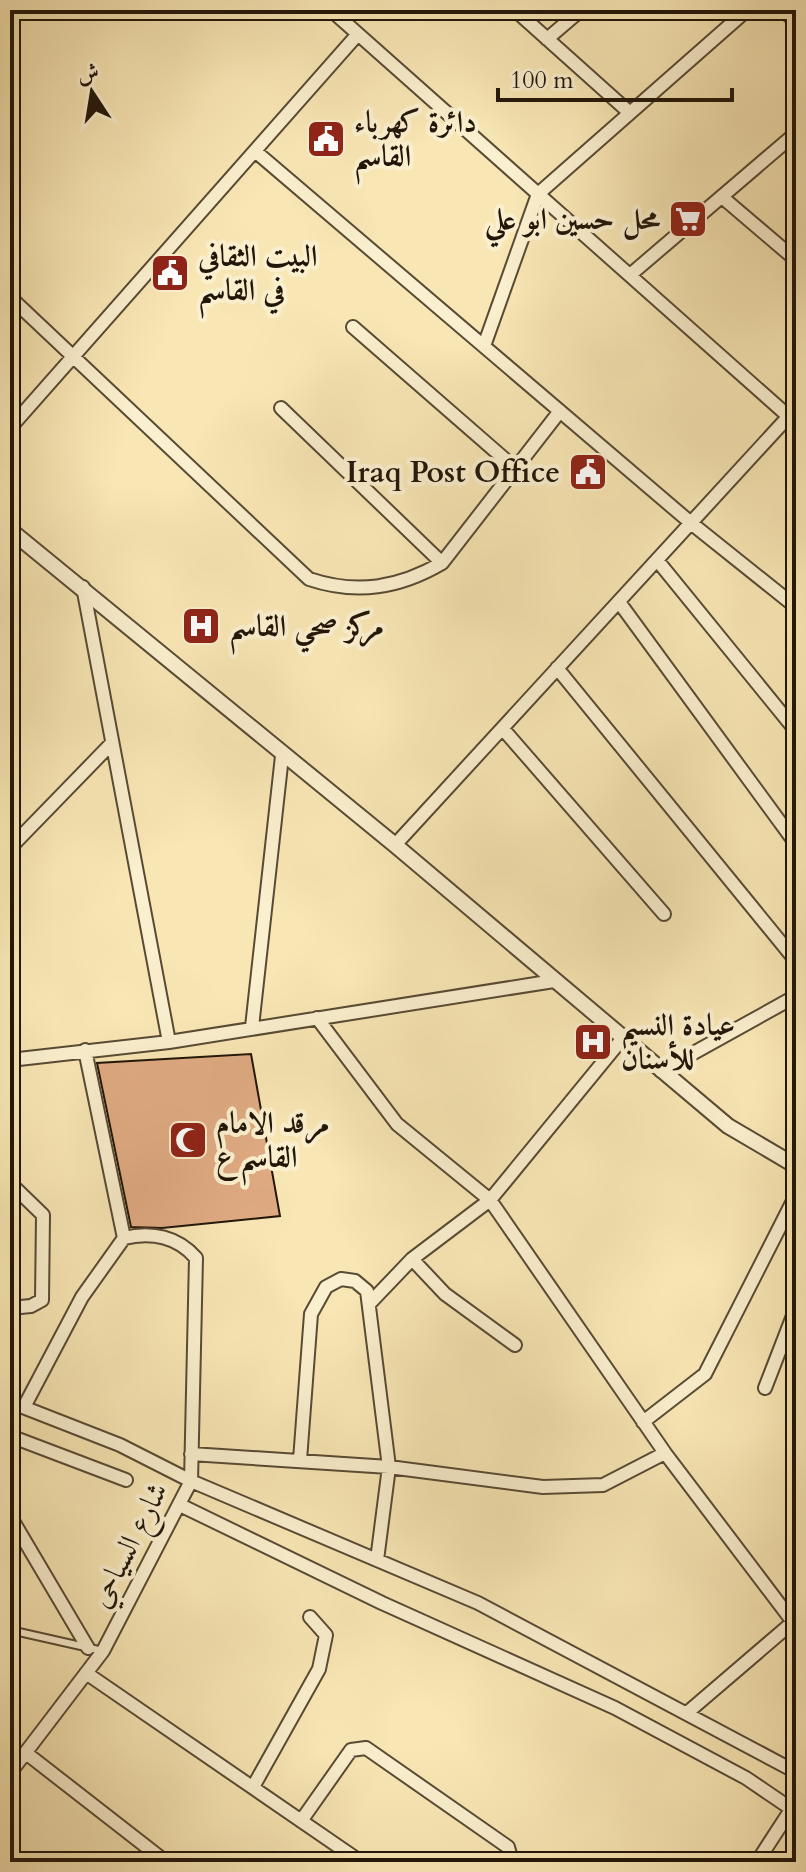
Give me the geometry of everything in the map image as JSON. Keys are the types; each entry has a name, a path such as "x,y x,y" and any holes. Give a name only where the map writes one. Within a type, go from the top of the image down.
{"street":[{"path":"331,10 792,420 691,523 395,845"},
{"path":"515,10 630,113"},
{"path":"547,39 581,10"},
{"path":"484,346 538,194 747,10"},
{"path":"783,10 796,22"},
{"path":"10,428 358,34"},
{"path":"630,275 796,133"},
{"path":"255,151 691,523 796,607"},
{"path":"722,197 796,260"},
{"path":"10,297 309,579 335,587 362,589 416,577 442,563 560,411"},
{"path":"353,327 516,469"},
{"path":"281,408 442,563"},
{"path":"10,530 83,587 282,756 395,845 728,1126 796,1166"},
{"path":"657,560 796,731"},
{"path":"83,587 169,1042"},
{"path":"619,602 796,844"},
{"path":"557,668 796,961"},
{"path":"503,729 664,914"},
{"path":"10,848 111,744"},
{"path":"252,1027 282,756"},
{"path":"10,1060 169,1042 554,981"},
{"path":"661,1071 796,996"},
{"path":"317,1018 397,1124 490,1200 665,1453 794,1624 688,1712"},
{"path":"369,1304 412,1259 490,1200 622,1039"},
{"path":"24,1407 82,1297 124,1238 85,1050"},
{"path":"10,1183 43,1215 42,1300 31,1306 10,1308"},
{"path":"643,1422 705,1374 796,1195"},
{"name":"شارع السياحي","path":"10,1773 103,1651 191,1481 196,1258 183,1243 157,1235 124,1238"},
{"path":"412,1259 445,1294 515,1345"},
{"path":"300,1460 311,1314 326,1287 341,1279 355,1281 367,1291 389,1467 377,1560"},
{"path":"765,1388 796,1308"},
{"path":"10,1402 120,1445 191,1481 478,1603 796,1772"},
{"path":"10,1436 126,1480"},
{"path":"191,1454 389,1467 543,1487 603,1485 665,1453"},
{"path":"180,1505 382,1603 615,1708 746,1778 794,1810 757,1862"},
{"path":"10,1516 88,1648"},
{"path":"253,1787 319,1669 326,1635 310,1617"},
{"path":"86,1673 361,1862"},
{"path":"301,1821 351,1750 366,1748 508,1847 512,1862"},
{"path":"26,1753 166,1862"}],"lane":[{"path":"10,1630 103,1651"}],"building":[{"name":"مرقد الامام القاسم ع","path":"251,1054 280,1216 162,1228 131,1227 97,1063"}],"place":[{"name":"دائرة كهرباء القاسم","path":"326,139"},
{"name":"محل حسين ابو علي","path":"688,219"},
{"name":"البيت الثقافي في القاسم","path":"170,273"},
{"name":"Iraq Post Office","path":"588,472"},
{"name":"مركز صحي القاسم","path":"201,626"},
{"name":"عيادة النسيم للأسنان","path":"593,1042"},
{"name":"مرقد الامام القاسم ع","path":"188,1140"}]}
